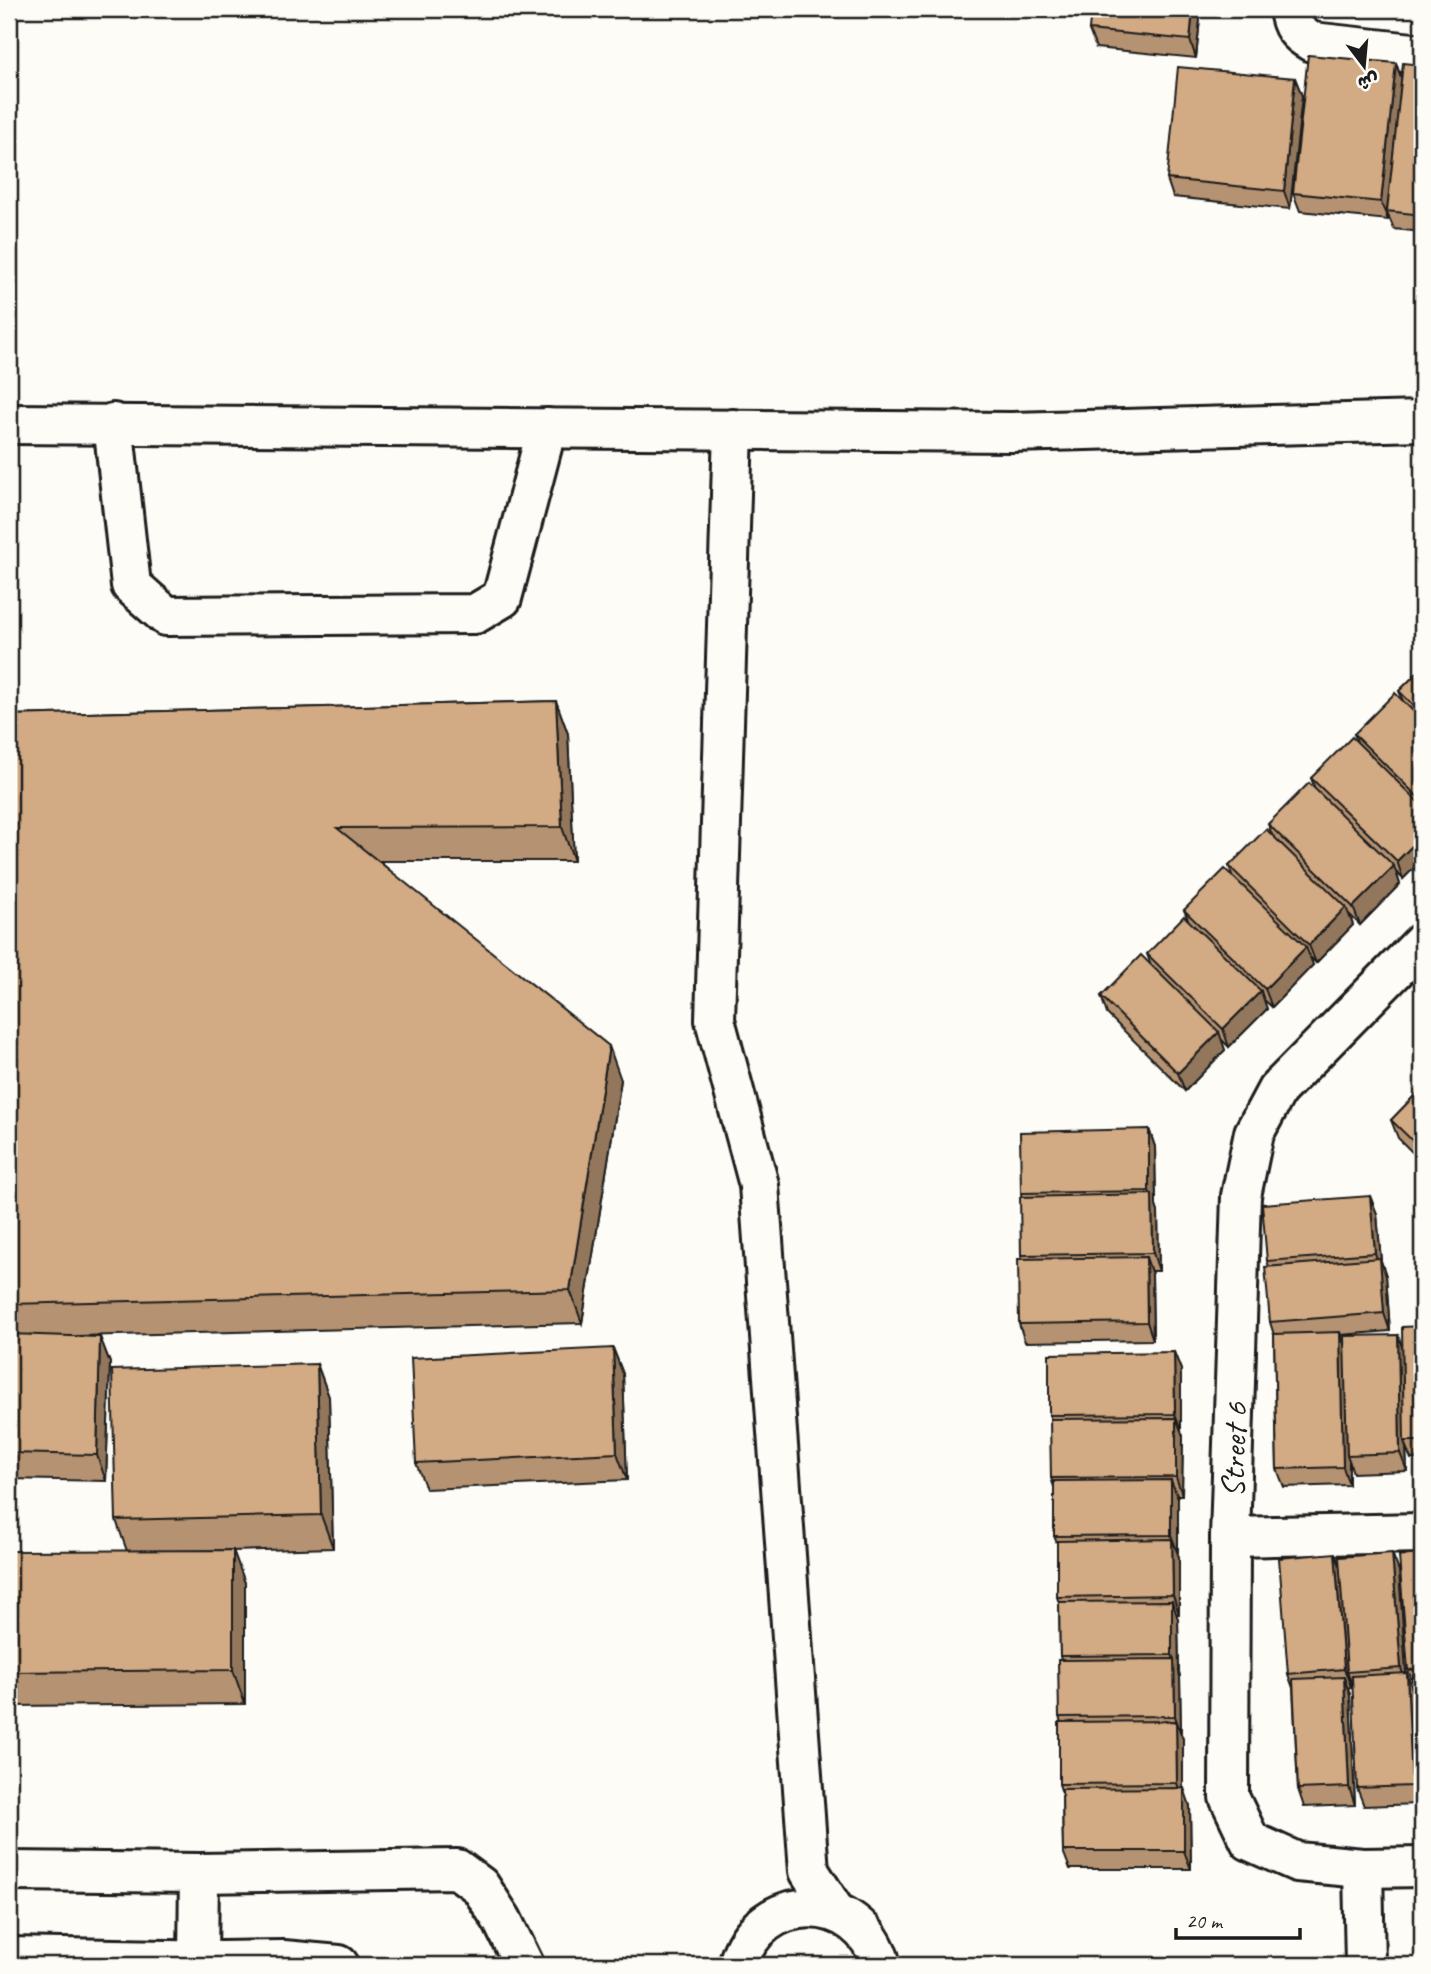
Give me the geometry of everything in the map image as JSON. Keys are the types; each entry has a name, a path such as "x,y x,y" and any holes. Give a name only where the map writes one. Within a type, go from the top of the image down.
{"street":[{"path":"1289,9 1294,29 1300,36 1312,42 1422,54"},
{"path":"9,424 1012,432 1422,421"},
{"path":"113,424 131,585 166,616 475,614 502,598 547,428"},
{"path":"733,429 715,1020 759,1185 808,1871 836,1913"},
{"name":"Street 6","path":"1422,943 1277,1090 1254,1133 1241,1196 1230,1537 1229,1797 1250,1841 1297,1862 1363,1868 1422,1867"},
{"path":"1230,1537 1422,1533"},
{"path":"1363,1868 1365,1965"},
{"path":"9,1871 199,1873 457,1869 480,1886 502,1920 524,1965"},
{"path":"738,1965 749,1938 778,1914 808,1871"},
{"path":"199,1873 213,1962"},
{"path":"778,1914 807,1907 836,1913 854,1923 868,1937 878,1953 881,1965"},
{"path":"9,1957 339,1965"}],"building":[{"path":"1091,9 1193,9 1190,40 1089,30"},
{"path":"1308,55 1396,63 1381,202 1293,193"},
{"path":"1403,63 1422,65 1422,215 1387,211"},
{"path":"1178,67 1295,78 1284,191 1167,179"},
{"path":"1422,668 1422,714 1399,691"},
{"path":"1395,693 1422,720 1422,801 1354,734"},
{"path":"556,701 562,827 337,828 609,1046 570,1290 9,1304 9,715"},
{"path":"1352,737 1422,806 1422,836 1397,861 1311,778"},
{"path":"1309,783 1394,866 1353,907 1268,824"},
{"path":"1266,829 1346,907 1309,945 1229,866"},
{"path":"1225,869 1306,947 1265,989 1184,910"},
{"path":"1184,916 1261,991 1223,1029 1147,954"},
{"path":"1141,955 1219,1032 1178,1073 1101,996"},
{"path":"1422,1088 1422,1150 1391,1120"},
{"path":"1149,1129 1149,1191 1021,1193 1020,1132"},
{"path":"1152,1194 1153,1253 1021,1255 1020,1197"},
{"path":"1370,1196 1375,1253 1267,1261 1262,1204"},
{"path":"1146,1257 1147,1322 1019,1324 1018,1259"},
{"path":"1380,1258 1384,1313 1270,1322 1265,1267"},
{"path":"1422,1326 1422,1441 1404,1441 1402,1327"},
{"path":"1340,1332 1343,1467 1277,1469 1274,1334"},
{"path":"9,1334 100,1337 97,1455 9,1453"},
{"path":"1398,1335 1400,1453 1347,1455 1344,1336"},
{"path":"613,1348 617,1453 416,1463 411,1358"},
{"path":"1174,1352 1175,1414 1049,1415 1049,1354"},
{"path":"317,1364 321,1515 116,1520 112,1370"},
{"path":"1176,1418 1176,1477 1051,1478 1050,1419"},
{"path":"1171,1480 1171,1535 1054,1536 1054,1481"},
{"path":"1172,1539 1173,1595 1057,1597 1057,1541"},
{"path":"233,1550 233,1670 9,1672 9,1551"},
{"path":"1335,1553 1344,1669 1288,1674 1279,1558"},
{"path":"1392,1553 1401,1668 1347,1672 1339,1557"},
{"path":"1422,1554 1422,1669 1408,1670 1399,1556"},
{"path":"1172,1601 1172,1655 1060,1656 1059,1602"},
{"path":"1174,1659 1175,1716 1059,1717 1058,1660"},
{"path":"1407,1673 1412,1786 1357,1788 1352,1676"},
{"path":"1422,1674 1422,1787 1418,1787 1413,1675"},
{"path":"1344,1677 1349,1787 1298,1789 1293,1679"},
{"path":"1176,1721 1177,1783 1059,1784 1059,1722"},
{"path":"1184,1788 1184,1851 1063,1851 1062,1789"}]}
